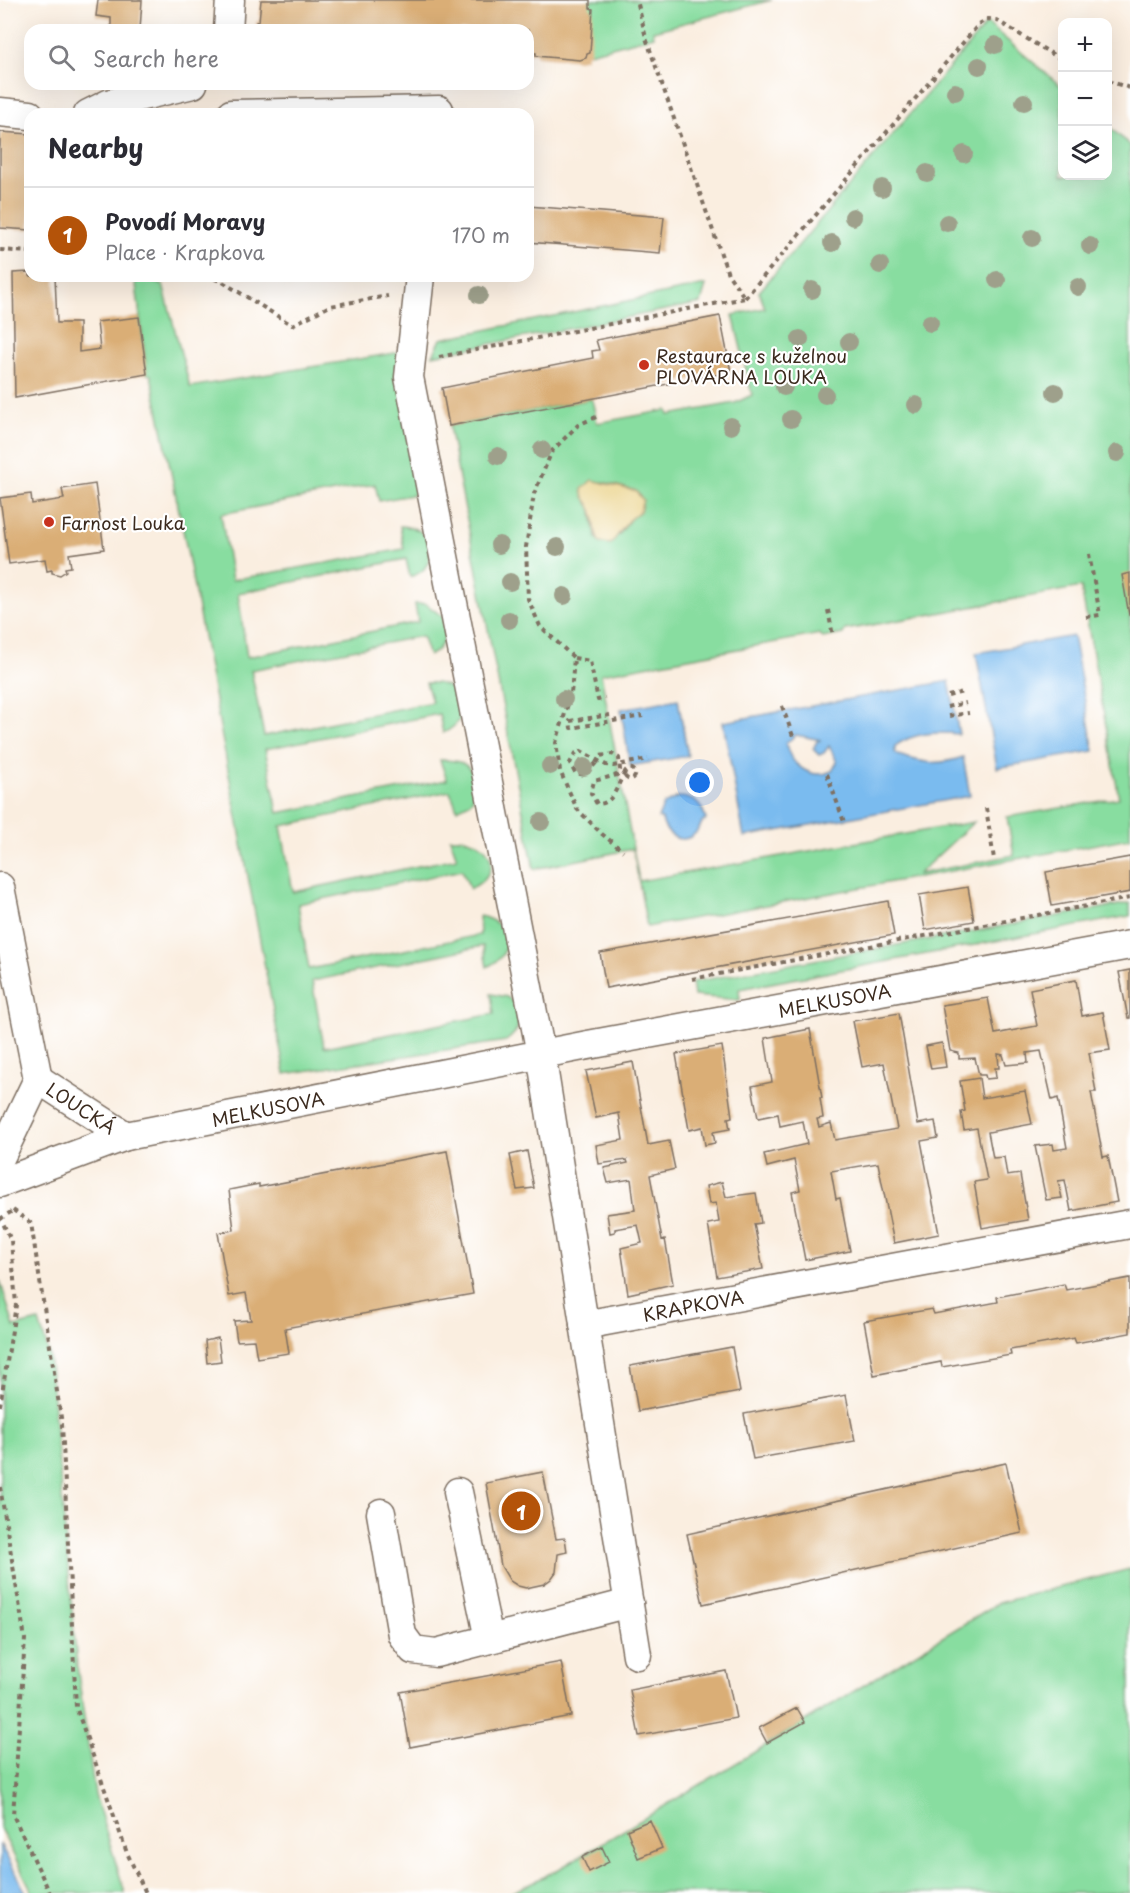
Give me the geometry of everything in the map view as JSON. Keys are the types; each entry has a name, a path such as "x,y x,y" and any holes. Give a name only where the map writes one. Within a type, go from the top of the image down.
{"street":[{"path":"228,24 230,0"},
{"path":"100,108 108,104 168,90"},
{"path":"0,112 24,114"},
{"path":"420,284 409,376 541,1054 637,1655"},
{"name":"LOUCKÁ","path":"0,887 38,1080 0,1158"},
{"name":"MELKUSOVA","path":"3,1194 126,1136 541,1054 1130,945"},
{"name":"LOUCKÁ","path":"38,1080 126,1136"},
{"name":"KRAPKOVA","path":"584,1325 1130,1224"},
{"path":"458,1492 489,1639"},
{"path":"381,1513 402,1635 414,1650 436,1653 629,1603"}],"path":[{"path":"637,0 646,38 728,274 745,298"},
{"path":"428,360 745,298 979,24 988,19 996,20 1058,58"},
{"path":"1112,83 1130,88"},
{"path":"0,250 24,251"},
{"path":"223,282 292,326 330,306 420,284"},
{"path":"596,417 578,425 552,451 534,494 526,547 528,599 540,626 574,658 590,661 598,700 605,698"},
{"path":"1086,617 1100,615 1089,554"},
{"path":"828,610 833,636"},
{"path":"574,658 571,694 556,743 560,771 577,809 622,851"},
{"path":"948,696 963,692"},
{"path":"947,707 966,703"},
{"path":"782,706 793,736"},
{"path":"949,716 969,713"},
{"path":"610,715 570,721 571,728 643,716"},
{"path":"625,773 611,798 607,802 597,804 593,800 591,788 594,781 617,775 620,770 620,764 619,758 612,754 600,756 596,763 591,771 585,775 575,773 570,763 572,757 581,751 590,755 598,760 606,765 613,766 625,764 648,759"},
{"path":"827,774 844,822"},
{"path":"986,808 994,859"},
{"path":"692,979 1130,898"},
{"path":"3,1194 31,1223 62,1424 76,1707 127,1852 146,1893"},
{"path":"0,1218 11,1240 16,1305 0,1406"},
{"path":"0,1487 25,1639 13,1815 50,1893"}],"green space":[{"path":"589,0 772,0 653,31 654,36 589,53"},
{"path":"987,23 1058,84 1058,180 1112,180 1112,129 1130,145 1130,838 647,927 633,849 534,869 449,426 592,399 597,423 667,410 669,415 735,403 752,395 733,315 765,308 759,292","holes":["603,482 636,491 640,511 630,519 619,535 596,538 591,506","1081,587 1119,798 1007,817 1014,855 918,874 974,822 639,881 601,674 820,634 823,638 843,634 845,630"]},
{"path":"136,282 154,282 163,285 190,387 401,352 428,492 379,501 375,484 221,514 232,580 404,549 400,526 415,529 426,537 430,550 428,563 421,572 410,577 406,559 238,593 247,657 418,622 415,604 426,604 444,618 444,640 439,649 429,656 422,636 251,670 264,736 432,702 426,683 439,683 456,693 461,701 462,710 453,727 443,733 439,714 265,749 278,813 447,780 440,760 458,762 468,767 474,776 475,792 470,802 457,809 450,791 281,826 293,892 457,858 450,838 464,838 484,847 491,863 489,872 482,881 470,889 462,870 298,904 309,969 480,935 479,916 490,919 498,925 504,931 506,938 503,954 487,967 483,946 312,981 324,1047 494,1014 491,994 507,997 518,1006 518,1026 514,1034 506,1041 285,1074 186,545 151,375 147,374"},
{"path":"706,285 701,303 433,355 441,339"},
{"path":"1130,903 1130,916 739,989 740,1000 694,996 692,982"},
{"path":"0,1280 14,1327 39,1321 49,1354 77,1666 95,1795 125,1893 33,1893 0,1828"},
{"path":"1130,1569 1130,1893 511,1893 559,1869 998,1603"}],"sand":[{"path":"592,480 636,491 643,500 640,511 630,519 611,544 600,543 595,531 592,510 582,492 582,489"}],"water":[{"path":"1073,636 1094,751 997,768 976,653"},
{"path":"949,681 959,734 934,733 910,738 895,746 895,752 898,755 923,762 945,762 963,757 970,796 744,837 723,722","holes":["796,735 821,740 817,741 813,749 819,755 824,753 829,746 837,762 832,771 824,774 802,769 792,758 786,743"]},
{"path":"678,699 688,756 630,766 621,709"},
{"path":"678,797 689,798 697,803 703,810 706,820 693,835 681,839 669,833 662,819 658,818 664,804"},
{"path":"0,1844 26,1893 0,1893"}],"building":[{"path":"98,0 142,0 140,24 111,24 111,18 96,16"},
{"path":"261,0 590,0 590,8 593,9 590,53 586,58 580,60 536,56 534,53 534,24 256,24 259,21"},
{"path":"0,132 24,134 24,230 0,228"},
{"path":"534,206 664,217 660,253 534,242"},
{"path":"24,272 24,282 55,282 57,323 79,323 79,352 100,349 97,322 139,317 147,374 15,398 13,273"},
{"name":"Restaurace s kuželnou PLOVÁRNA LOUKA","path":"720,316 731,372 449,426 442,388 593,358 592,351 599,350 596,340"},
{"path":"95,484 104,549 69,554 71,567 65,568 66,571 60,575 52,573 52,570 47,571 45,559 9,564 0,498 31,494 32,504 64,499 62,489"},
{"path":"1130,573 1130,614 1129,615 1122,575"},
{"path":"1130,857 1130,892 1052,906 1046,872"},
{"path":"968,887 974,921 925,930 919,895"},
{"path":"888,901 894,935 606,988 600,953"},
{"path":"1130,970 1130,1018 1128,1018 1119,972"},
{"path":"1076,980 1082,1016 1103,1012 1110,1050 1089,1053 1096,1092 1091,1092 1103,1157 1108,1156 1117,1202 1071,1211 1065,1180 1058,1181 1062,1198 1046,1200 1035,1146 1053,1144 1054,1150 1067,1148 1058,1098 1052,1100 1041,1051 1027,1053 1028,1063 1006,1065 1003,1055 998,1054 999,1068 995,1068 996,1078 986,1079 985,1075 979,1075 975,1058 959,1059 959,1053 950,1051 942,1005 988,998 995,1034 1037,1026 1030,989"},
{"path":"899,1013 918,1124 935,1121 938,1138 921,1141 939,1234 894,1243 878,1163 831,1171 836,1199 840,1198 850,1251 805,1260 792,1192 800,1190 794,1160 767,1167 764,1154 807,1144 803,1121 780,1126 778,1114 758,1118 752,1086 772,1082 765,1038 810,1029 822,1098 820,1098 823,1118 817,1119 819,1127 831,1123 835,1140 897,1129 884,1063 862,1067 853,1021"},
{"path":"942,1043 946,1067 931,1069 926,1046"},
{"path":"722,1046 732,1117 728,1118 730,1129 713,1132 715,1143 705,1145 702,1127 689,1130 676,1054"},
{"path":"633,1062 648,1145 669,1141 675,1169 650,1175 673,1284 628,1294 621,1248 642,1243 638,1225 615,1229 615,1232 610,1233 607,1214 635,1210 631,1179 608,1183 604,1168 628,1163 627,1160 599,1164 596,1145 623,1140 619,1113 596,1118 586,1071"},
{"path":"979,1078 982,1098 1025,1091 1032,1124 988,1132 993,1158 1004,1157 1007,1176 1020,1174 1028,1220 982,1228 974,1182 987,1180 977,1128 964,1130 961,1112 965,1111 960,1081"},
{"path":"447,1151 473,1294 285,1328 289,1353 257,1358 254,1340 237,1341 234,1321 251,1320 246,1293 229,1296 218,1233 234,1230 229,1190 259,1184 259,1187"},
{"path":"527,1151 534,1188 517,1190 510,1155"},
{"path":"722,1182 726,1197 756,1193 761,1223 754,1224 763,1269 717,1277 708,1224 719,1222 716,1203 709,1204 706,1186"},
{"path":"1130,1278 1130,1333 1076,1343 1074,1338 1010,1350 1011,1355 942,1367 941,1362 874,1375 864,1321 932,1309 934,1314 998,1302 997,1297 1064,1284 1066,1290"},
{"path":"218,1338 221,1361 207,1363 205,1341"},
{"path":"732,1347 740,1392 638,1411 630,1366"},
{"path":"846,1395 855,1441 753,1459 744,1414"},
{"path":"1006,1463 1022,1533 703,1604 687,1534"},
{"path":"543,1472 556,1539 565,1538 567,1552 558,1554 556,1572 551,1579 544,1584 526,1588 510,1581 501,1566 486,1483"},
{"path":"561,1662 571,1716 410,1747 400,1692"},
{"path":"726,1671 736,1718 639,1736 630,1690"},
{"path":"797,1708 805,1722 767,1743 759,1728"},
{"path":"650,1820 662,1848 638,1858 627,1830"},
{"path":"602,1847 609,1862 589,1872 582,1857"}],"place":[{"name":"Restaurace s kuželnou PLOVÁRNA LOUKA","path":"644,365"},
{"name":"Farnost Louka","path":"49,522"},
{"name":"Povodí Moravy","path":"521,1511"}]}
